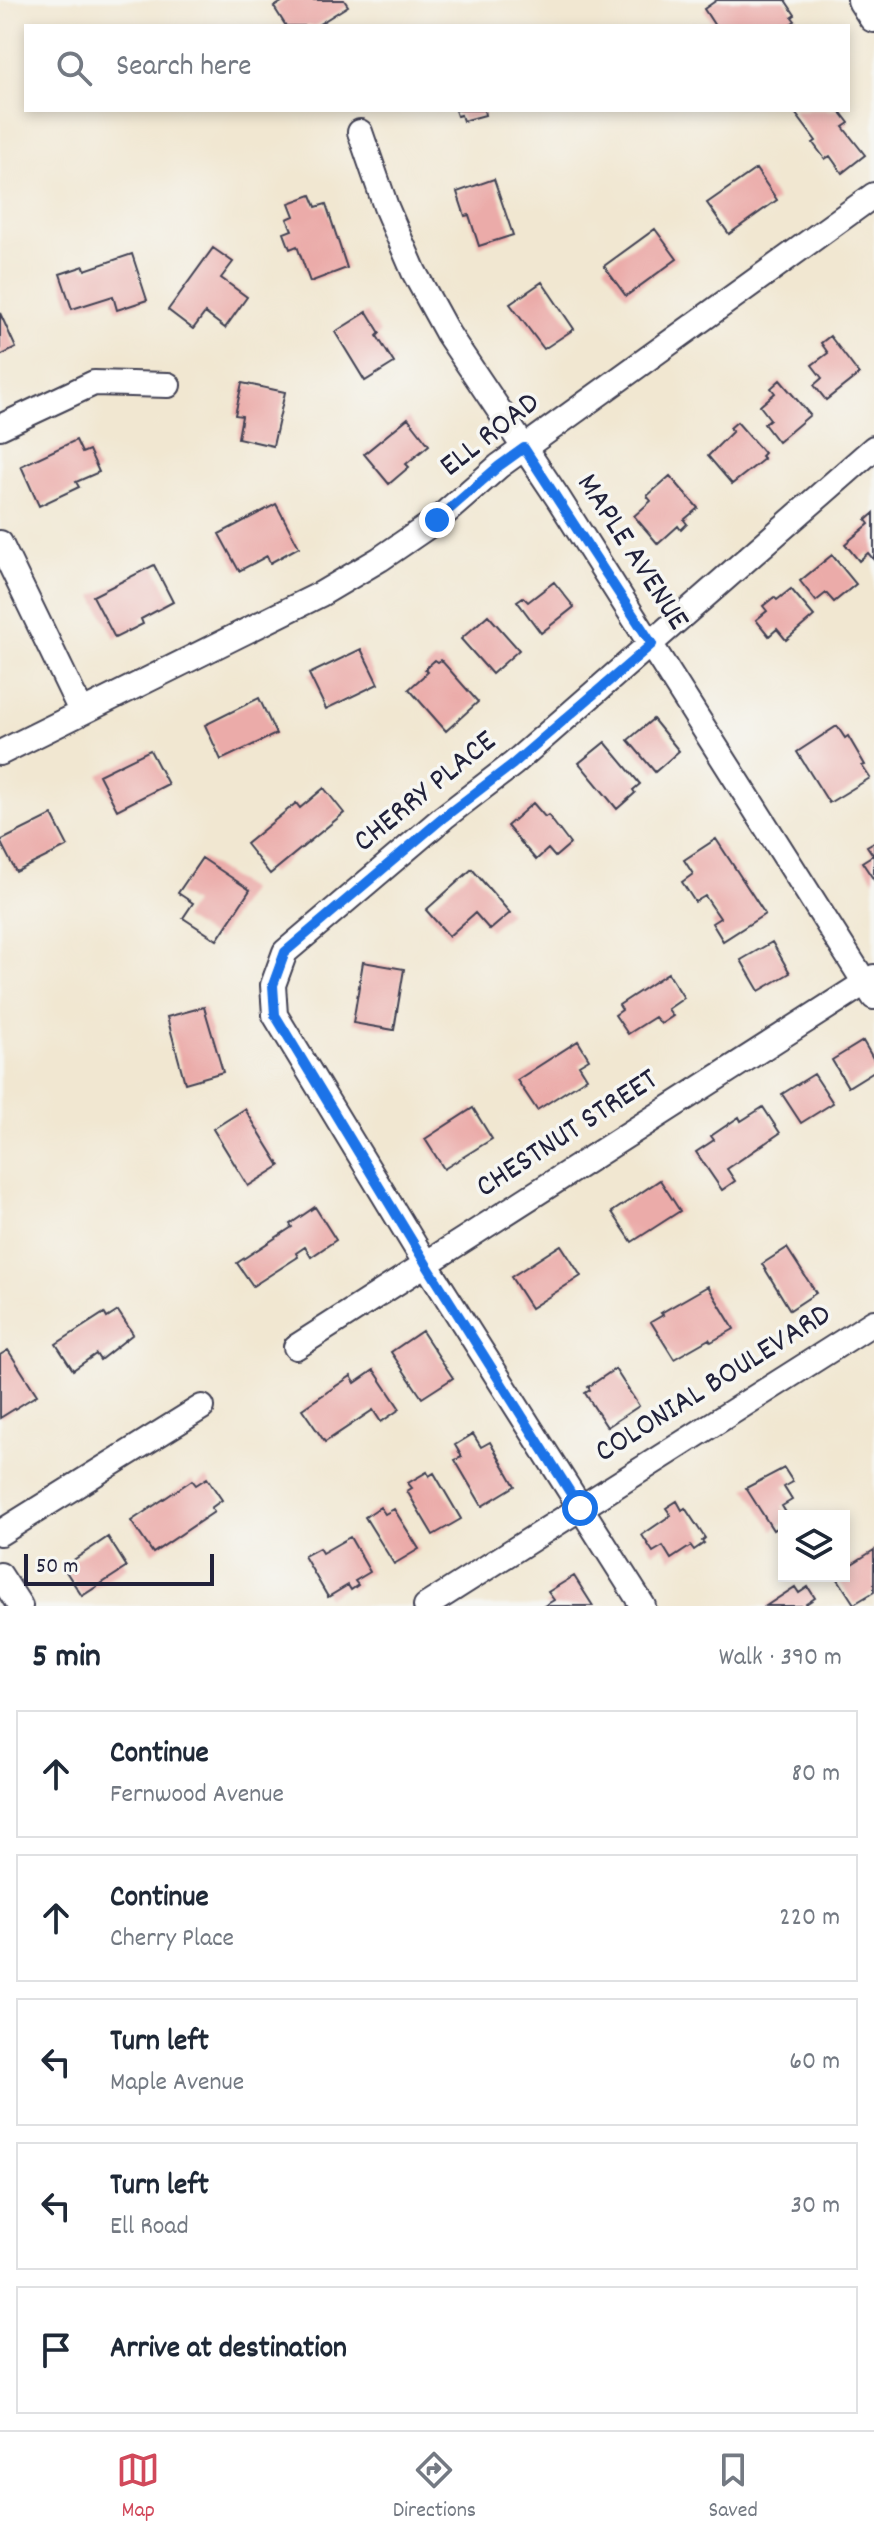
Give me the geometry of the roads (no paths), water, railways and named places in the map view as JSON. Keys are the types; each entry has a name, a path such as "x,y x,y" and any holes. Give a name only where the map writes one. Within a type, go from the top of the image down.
{"street":[{"path":"863,0 874,17"},
{"name":"MAPLE AVENUE","path":"360,132 386,207 414,272 448,334 871,985"},
{"name":"ELL ROAD","path":"0,753 321,594 380,559 437,520 499,466 874,195"},
{"path":"0,427 94,383 168,385"},
{"name":"CHERRY PLACE","path":"643,1606 426,1264 275,1015 273,985 285,952 444,817 513,764 874,448"},
{"path":"0,543 81,711"},
{"name":"CHESTNUT STREET","path":"296,1347 871,985"},
{"name":"COLONIAL BOULEVARD","path":"426,1606 874,1322"},
{"path":"0,1533 202,1407"},
{"path":"0,1575 20,1606"}]}
